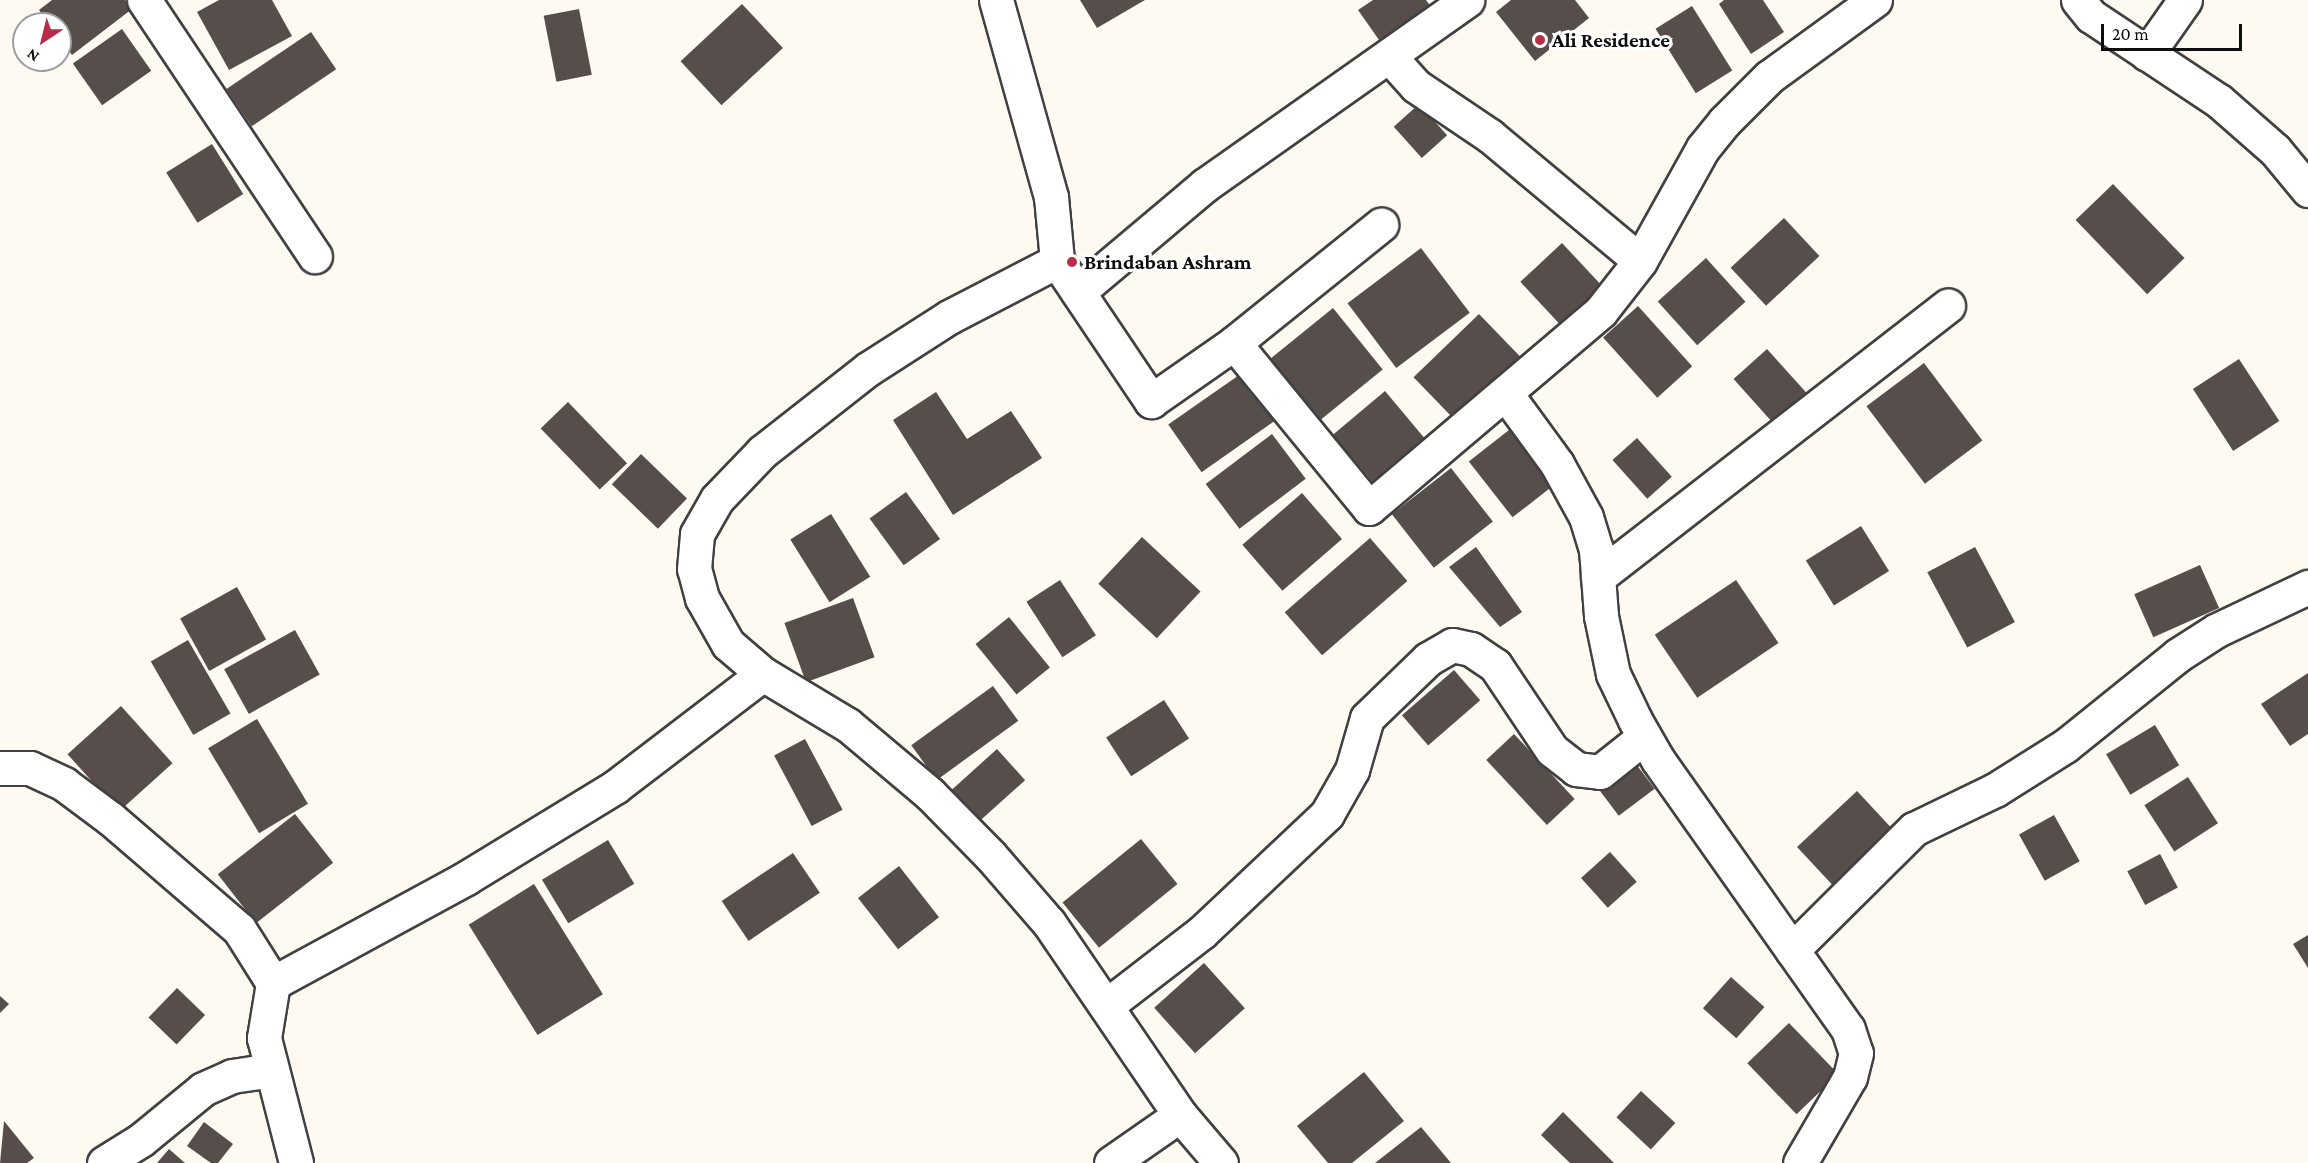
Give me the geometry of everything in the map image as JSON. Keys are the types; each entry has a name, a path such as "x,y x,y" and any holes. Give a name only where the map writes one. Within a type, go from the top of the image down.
{"street":[{"path":"144,0 315,256"},
{"path":"996,0 1051,197 1057,261 1151,401 1234,344 1381,225"},
{"path":"1078,292 1205,185 1467,0"},
{"path":"1234,344 1369,508 1601,311 1640,261 1703,148 1724,122 1769,77 1875,0"},
{"path":"2078,0 2091,16 2219,101 2275,150 2308,190"},
{"path":"2147,54 2185,0"},
{"path":"1389,56 1416,86 1490,136 1640,261"},
{"path":"1057,261 959,311 868,369 762,452 717,499 697,534 694,569 714,624 763,674 848,725 930,794 1049,923 1180,1115 1221,1163"},
{"path":"1598,577 1948,306"},
{"path":"1506,394 1557,464 1586,517 1613,674 1644,737 1848,1029 1856,1053 1850,1077 1800,1163"},
{"path":"1792,950 1914,829 1995,790 2065,746 2178,655 2217,630 2308,587"},
{"path":"1106,1006 1202,932 1327,813 1352,770 1367,718 1428,659 1452,645 1471,649 1495,665 1552,750 1576,769 1600,772 1644,737"},
{"path":"273,983 465,878 615,787 763,674"},
{"path":"0,768 38,772 64,784 111,819 239,929 273,983 264,1038 296,1163"},
{"path":"104,1163 141,1140 203,1089 232,1076 272,1070"},
{"path":"1111,1163 1180,1115"}],"building":[{"path":"52,0 125,0 132,9 72,55 72,12 40,12 39,10"},
{"path":"219,0 272,0 292,36 229,70 197,12"},
{"path":"1080,0 1145,0 1097,28"},
{"path":"1373,0 1426,0 1435,12 1384,47 1358,10"},
{"name":"Ali Residence","path":"1511,0 1575,0 1589,18 1535,61 1496,12"},
{"path":"1724,0 1763,0 1784,32 1751,54 1719,4"},
{"path":"742,4 783,48 721,105 681,61"},
{"path":"1692,6 1732,70 1696,93 1656,29"},
{"path":"579,9 592,75 556,82 544,16"},
{"path":"122,29 151,71 102,105 73,63"},
{"path":"311,32 336,69 252,126 226,89"},
{"path":"1419,104 1447,135 1422,158 1394,127"},
{"path":"212,144 243,194 197,223 166,173"},
{"path":"2113,184 2185,258 2147,294 2076,220"},
{"path":"1784,218 1819,256 1766,306 1731,268"},
{"path":"1562,243 1606,290 1564,329 1520,282"},
{"path":"1421,248 1470,313 1396,368 1348,303"},
{"path":"1706,258 1745,302 1697,345 1658,301"},
{"path":"1638,306 1692,366 1657,398 1603,337"},
{"path":"1333,308 1383,369 1317,423 1267,361"},
{"path":"1479,314 1523,360 1458,423 1414,377"},
{"path":"1767,349 1813,400 1780,430 1734,379"},
{"path":"2239,359 2279,421 2233,451 2193,389"},
{"path":"1924,363 1982,440 1925,484 1866,406"},
{"path":"1242,373 1275,421 1202,472 1168,425"},
{"path":"1385,391 1431,445 1379,489 1333,435"},
{"path":"936,392 967,439 1011,411 1042,458 953,515 893,420"},
{"path":"568,402 627,463 600,490 541,428"},
{"path":"1509,430 1553,486 1513,517 1469,461"},
{"path":"1272,434 1306,479 1239,529 1206,484"},
{"path":"1637,438 1672,477 1647,499 1612,460"},
{"path":"641,454 687,498 658,529 612,484"},
{"path":"1451,468 1493,522 1434,568 1392,514"},
{"path":"906,492 940,539 904,565 870,518"},
{"path":"1302,493 1342,539 1282,591 1242,545"},
{"path":"831,514 870,577 830,602 790,539"},
{"path":"1861,526 1889,571 1834,605 1806,560"},
{"path":"1142,537 1201,592 1157,638 1098,584"},
{"path":"1370,538 1407,581 1322,655 1285,612"},
{"path":"1476,547 1522,612 1500,627 1449,567"},
{"path":"1975,547 2015,622 1967,647 1927,572"},
{"path":"2200,565 2219,608 2153,637 2134,594"},
{"path":"1060,580 1096,635 1062,657 1026,602"},
{"path":"1736,580 1778,643 1697,698 1655,635"},
{"path":"237,587 266,639 209,671 180,619"},
{"path":"853,598 875,657 806,682 784,623"},
{"path":"1009,617 1050,668 1016,695 976,644"},
{"path":"295,630 320,675 249,714 224,669"},
{"path":"188,640 230,714 193,735 151,662"},
{"path":"1454,670 1480,700 1428,745 1402,715"},
{"path":"2308,673 2308,734 2290,746 2261,704"},
{"path":"993,686 1018,721 937,780 911,745"},
{"path":"1164,700 1189,739 1131,776 1106,738"},
{"path":"121,706 173,763 119,811 67,754"},
{"path":"257,719 308,804 259,833 208,748"},
{"path":"2155,725 2179,765 2130,795 2106,754"},
{"path":"1514,734 1575,799 1547,825 1486,760"},
{"path":"805,739 843,810 812,826 774,755"},
{"path":"997,749 1025,780 978,822 950,791"},
{"path":"1633,760 1655,789 1619,816 1597,787"},
{"path":"2188,777 2218,823 2174,851 2144,805"},
{"path":"1857,791 1894,830 1834,886 1797,847"},
{"path":"295,814 333,863 256,923 218,874"},
{"path":"2054,815 2080,861 2045,881 2019,834"},
{"path":"1141,839 1178,884 1099,948 1063,903"},
{"path":"608,840 634,884 568,923 542,880"},
{"path":"1610,852 1637,882 1608,908 1581,878"},
{"path":"793,853 820,893 749,941 722,901"},
{"path":"2160,854 2178,888 2145,905 2127,871"},
{"path":"899,866 939,917 898,949 858,898"},
{"path":"534,884 603,994 538,1035 469,925"},
{"path":"2308,935 2308,968 2293,944"},
{"path":"1204,963 1245,1008 1195,1053 1154,1008"},
{"path":"1731,977 1764,1007 1736,1038 1703,1008"},
{"path":"177,988 205,1015 177,1045 149,1017"},
{"path":"0,996 9,1004 0,1013"},
{"path":"1789,1023 1838,1074 1797,1114 1747,1063"},
{"path":"1364,1072 1404,1121 1352,1163 1328,1163 1297,1126"},
{"path":"1641,1091 1675,1123 1651,1149 1616,1117"},
{"path":"1563,1112 1614,1163 1570,1163 1541,1135"},
{"path":"4,1121 34,1158 27,1163 0,1163"},
{"path":"204,1122 233,1144 218,1163 211,1163 187,1146"},
{"path":"1421,1127 1451,1163 1375,1163"},
{"path":"169,1149 185,1163 157,1163"}],"place":[{"name":"Ali Residence","path":"1540,40"},
{"name":"Brindaban Ashram","path":"1072,262"}]}
